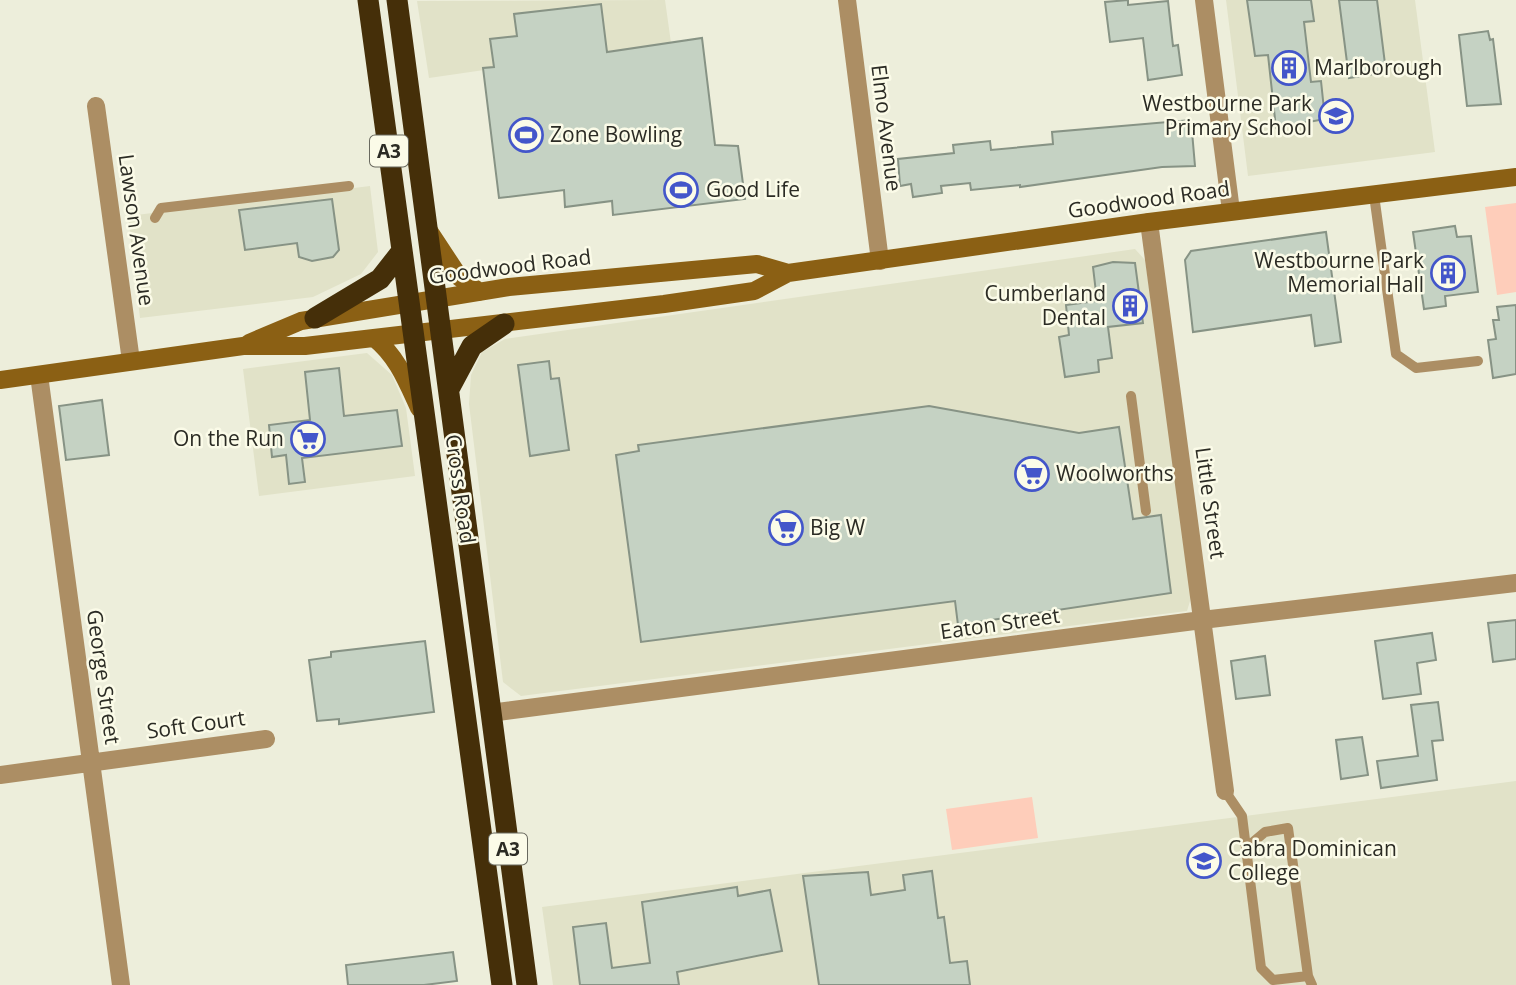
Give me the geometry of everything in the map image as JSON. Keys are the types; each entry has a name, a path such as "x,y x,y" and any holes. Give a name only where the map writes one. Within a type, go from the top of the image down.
{"highway":[{"name":"Cross Road","path":"368,0 502,985"},
{"name":"Cross Road","path":"397,0 527,985"},
{"path":"315,318 380,279 402,251"},
{"path":"449,389 455,372 476,341 504,324"},
{"path":"467,716 490,713"}],"main road":[{"name":"Goodwood Road","path":"0,380 243,346 304,346 504,324 754,291 788,273 1231,211 1516,177"},
{"path":"426,226 460,278 480,292"},
{"name":"Goodwood Road","path":"243,346 301,321 480,292 738,265 757,264 788,273"},
{"path":"374,338 388,350 405,375 427,428"}],"street":[{"name":"Elmo Avenue","path":"847,0 880,261"},
{"path":"1203,0 1231,211"},
{"name":"Lawson Avenue","path":"96,106 131,361"},
{"name":"Little Street","path":"1149,222 1225,791"},
{"name":"George Street","path":"39,375 121,985"},
{"name":"Eaton Street","path":"490,713 1202,620 1516,583"},
{"name":"Soft Court","path":"0,775 266,739"}],"lane":[{"path":"155,218 162,208 349,186"},
{"path":"1374,195 1396,354 1416,368 1478,360"},
{"path":"1131,396 1146,511"},
{"path":"1225,791 1242,816 1246,848 1261,968 1273,980 1310,980 1288,828 1265,832 1246,848"}],"shaded area":[{"path":"665,0 671,43 429,78 417,1"},
{"name":"Westbourne Park Primary School","path":"1226,0 1415,0 1435,152 1248,176"},
{"path":"370,186 378,252 361,274 313,297 140,318 128,216"},
{"path":"1516,203 1516,292 1497,295 1485,207"},
{"path":"1135,249 1145,260 1193,591 1187,611 521,696 503,682 469,404 471,375 482,352 505,339"},
{"path":"367,353 392,375 406,408 415,476 259,496 243,369"},
{"name":"Cabra Dominican College","path":"1516,781 1516,985 553,985 542,907"},
{"path":"1032,797 1038,838 952,850 946,809"}],"building":[{"path":"1128,0 1128,5 1168,1 1173,46 1178,45 1182,75 1148,80 1143,38 1110,42 1105,2"},
{"name":"Marlborough","path":"1247,0 1311,0 1314,21 1304,22 1311,82 1321,81 1325,119 1276,128 1268,55 1255,56"},
{"path":"1339,0 1377,0 1386,72 1349,78"},
{"path":"601,4 607,52 702,38 715,145 738,146 745,199 613,215 612,201 565,207 564,190 499,198 483,68 494,67 490,39 517,36 514,14"},
{"path":"1488,31 1490,40 1493,39 1501,104 1467,106 1459,35"},
{"path":"1191,120 1195,166 1162,167 1020,187 971,190 970,183 941,186 942,193 913,197 911,184 900,186 898,159 954,153 953,145 990,141 991,150 1053,144 1052,132"},
{"path":"332,199 339,250 333,257 312,261 299,257 297,243 245,250 239,210"},
{"name":"Westbourne Park Memorial Hall","path":"1455,226 1457,237 1471,236 1478,292 1445,296 1446,306 1424,309 1413,232"},
{"path":"1326,232 1341,342 1315,346 1311,315 1193,332 1185,260 1191,251"},
{"path":"1113,262 1135,263 1143,323 1108,327 1112,358 1098,360 1099,372 1065,377 1059,337 1069,335 1066,305 1097,301 1093,267"},
{"path":"1516,305 1516,374 1493,378 1488,340 1496,339 1493,320 1499,320 1497,307"},
{"path":"549,361 551,379 559,378 569,450 530,456 518,365"},
{"path":"339,368 344,416 397,410 402,446 302,458 305,482 289,484 286,455 272,457 269,425 310,420 305,372"},
{"path":"102,400 109,455 66,460 59,406"},
{"name":"Big W","path":"929,406 1079,433 1119,427 1133,519 1161,515 1171,593 958,625 955,601 641,642 616,455 639,451 638,445"},
{"path":"1516,620 1516,659 1493,662 1488,623"},
{"path":"1432,633 1436,660 1417,663 1421,694 1383,699 1375,641"},
{"path":"425,641 434,712 339,724 339,719 317,721 309,660 331,657 331,652"},
{"path":"1265,656 1270,695 1236,699 1231,661"},
{"path":"1438,702 1443,740 1432,741 1437,780 1381,788 1377,761 1418,756 1411,705"},
{"path":"1362,737 1368,775 1341,779 1336,740"},
{"path":"932,871 938,918 944,917 950,963 967,961 970,985 819,985 803,876 868,872 871,895 905,890 903,875"},
{"path":"737,887 738,896 770,890 782,951 677,972 679,985 580,985 573,927 606,923 612,968 650,963 642,902"},
{"path":"453,952 457,981 424,985 348,985 346,965"}],"place":[{"name":"Marlborough","path":"1289,68"},
{"name":"Westbourne Park Primary School","path":"1336,116"},
{"name":"Zone Bowling","path":"526,135"},
{"name":"Good Life","path":"681,190"},
{"name":"Westbourne Park Memorial Hall","path":"1448,273"},
{"name":"Cumberland Dental","path":"1130,306"},
{"name":"On the Run","path":"308,439"},
{"name":"Woolworths","path":"1032,474"},
{"name":"Big W","path":"786,528"},
{"name":"Cabra Dominican College","path":"1204,861"}]}
